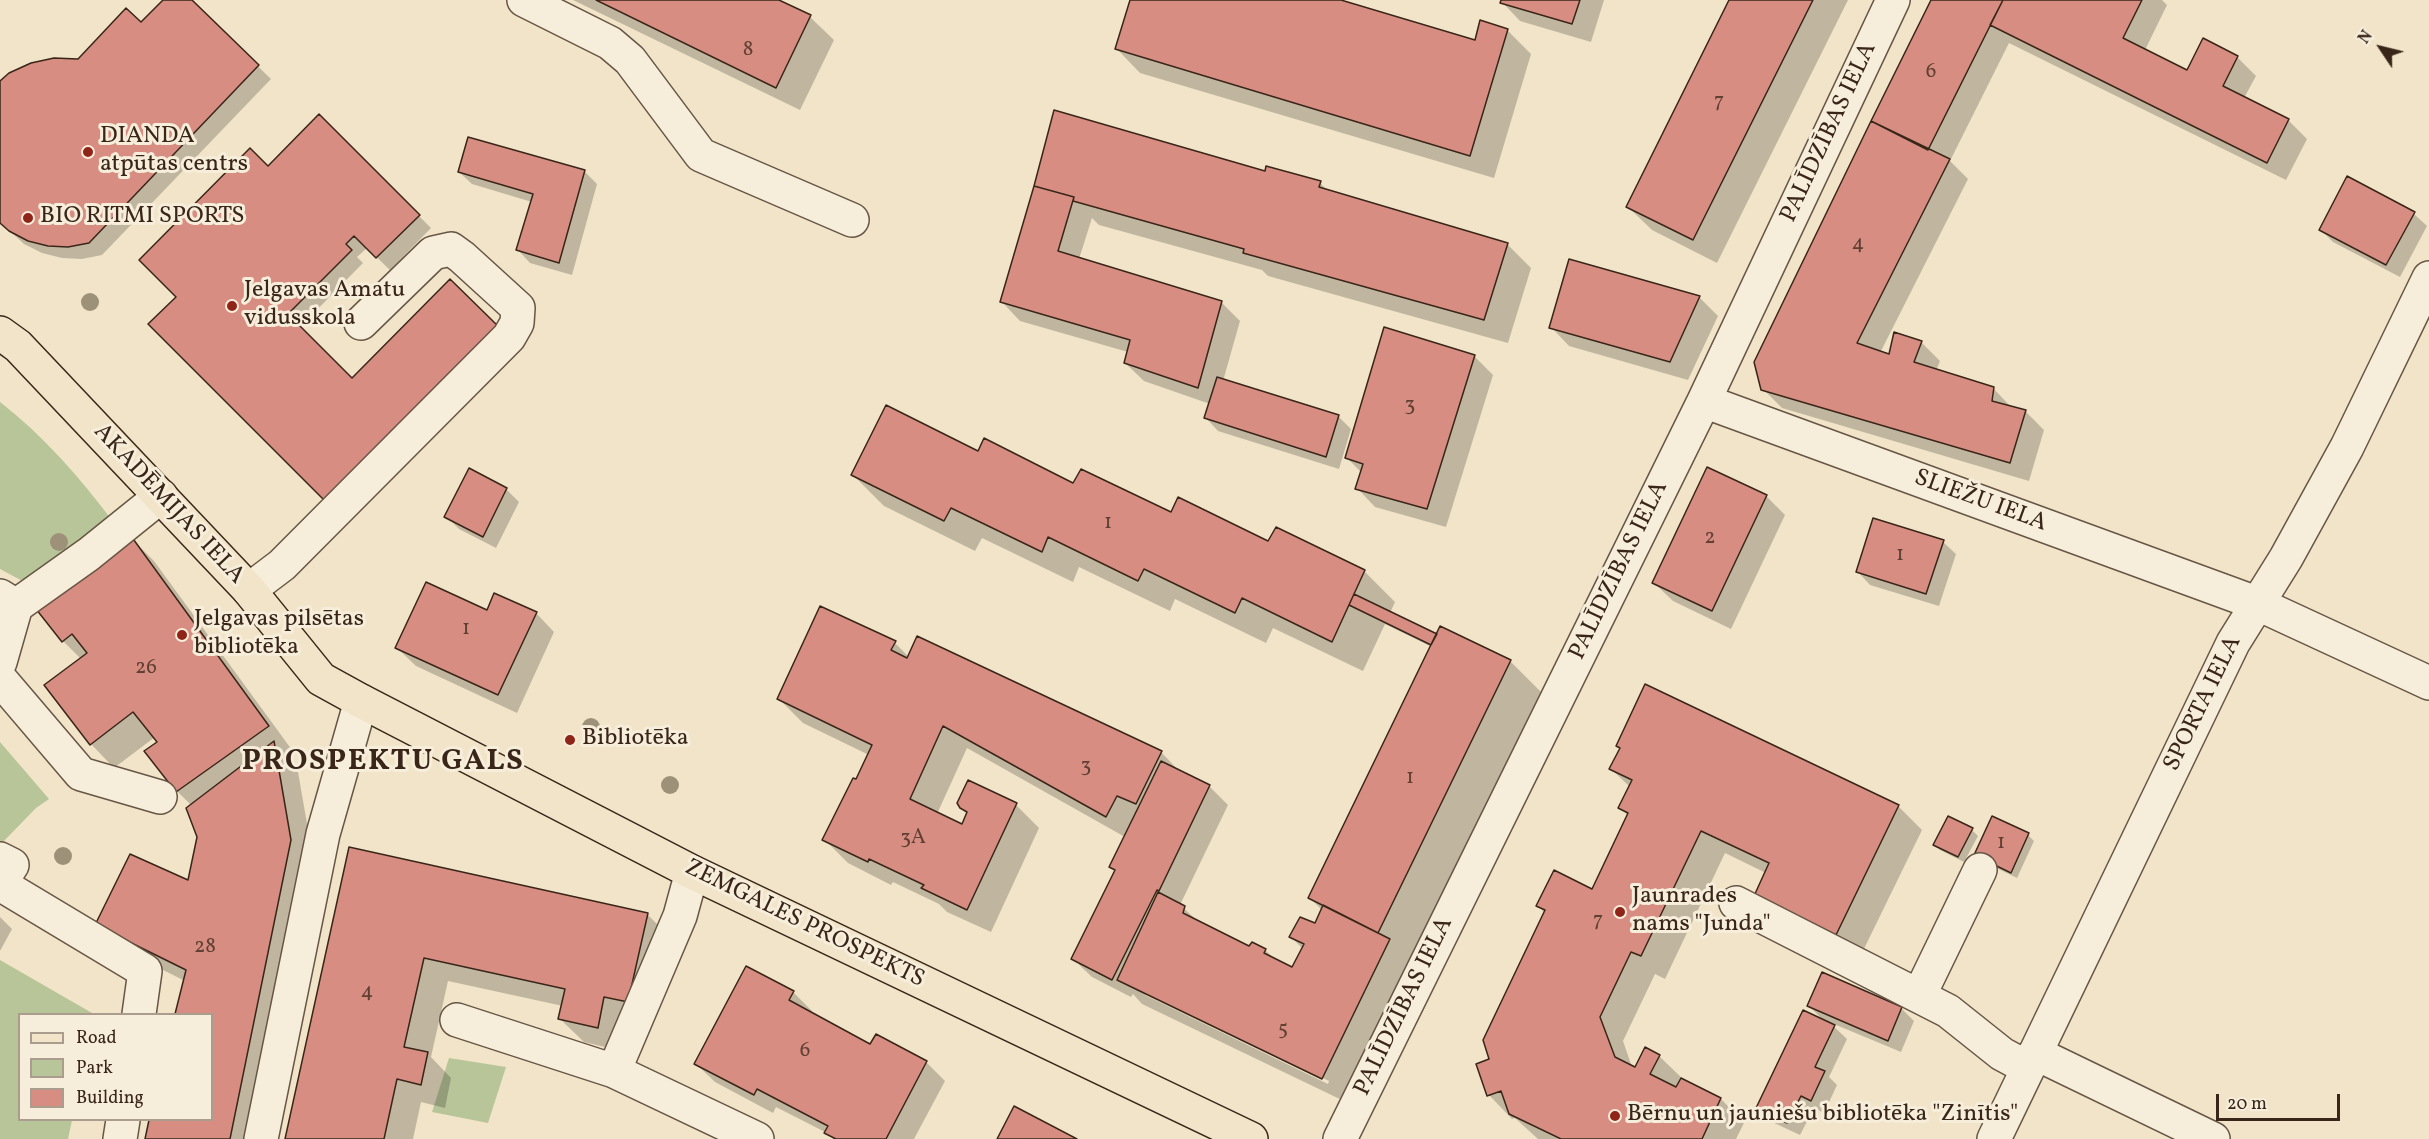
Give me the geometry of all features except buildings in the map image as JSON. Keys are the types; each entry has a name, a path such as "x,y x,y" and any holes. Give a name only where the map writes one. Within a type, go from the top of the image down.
{"main road":[{"name":"AKADĒMIJAS IELA","path":"0,333 18,346 249,590 321,679 361,701"},
{"name":"ZEMGALES PROSPEKTS","path":"361,701 692,872 1208,1129 1251,1139"}],"street":[{"path":"524,0 609,43 623,54 701,155 852,220"},
{"name":"PALĪDZĪBAS IELA","path":"1340,1139 1704,400 1893,0"},
{"path":"249,590 282,565 508,337 517,323 518,309 451,249 433,253 361,323"},
{"name":"SPORTA IELA","path":"1994,1139 2233,643 2286,558 2347,447 2429,278"},
{"name":"SLIEŽU IELA","path":"1704,400 2256,603 2429,683"},
{"path":"0,662 8,601 89,554 137,513 161,496"},
{"path":"0,679 81,774 160,797"},
{"path":"261,1139 323,834 361,701"},
{"path":"0,859 12,865 0,884 145,971 139,1013"},
{"path":"1919,996 1980,870"},
{"path":"614,1071 680,916 692,872"},
{"path":"1736,903 1948,1011 2002,1054 2032,1061 2213,1139"},
{"path":"457,1020 614,1071 757,1139"},
{"path":"120,1139 123,1121"}],"green space":[{"path":"0,402 32,429 61,459 114,523 30,585 0,569"},
{"path":"0,742 49,799 36,808 0,845"},
{"path":"0,960 92,1013 18,1013 18,1121 72,1121 68,1139 0,1139"},
{"path":"449,1058 506,1067 488,1123 432,1112"}],"place":[{"name":"DIANDA atpūtas centrs","path":"88,152"},
{"name":"BIO RITMI SPORTS","path":"28,218"},
{"name":"Jelgavas Amatu vidusskola","path":"232,306"},
{"name":"Jelgavas pilsētas bibliotēka","path":"182,635"},
{"name":"Bibliotēka","path":"570,740"},
{"name":"Jaunrades nams \"Junda\"","path":"1620,912"},
{"name":"Bērnu un jauniešu bibliotēka \"Zinītis\"","path":"1615,1116"}],"district":[{"name":"PROSPEKTU GALS","path":"383,763"}]}
